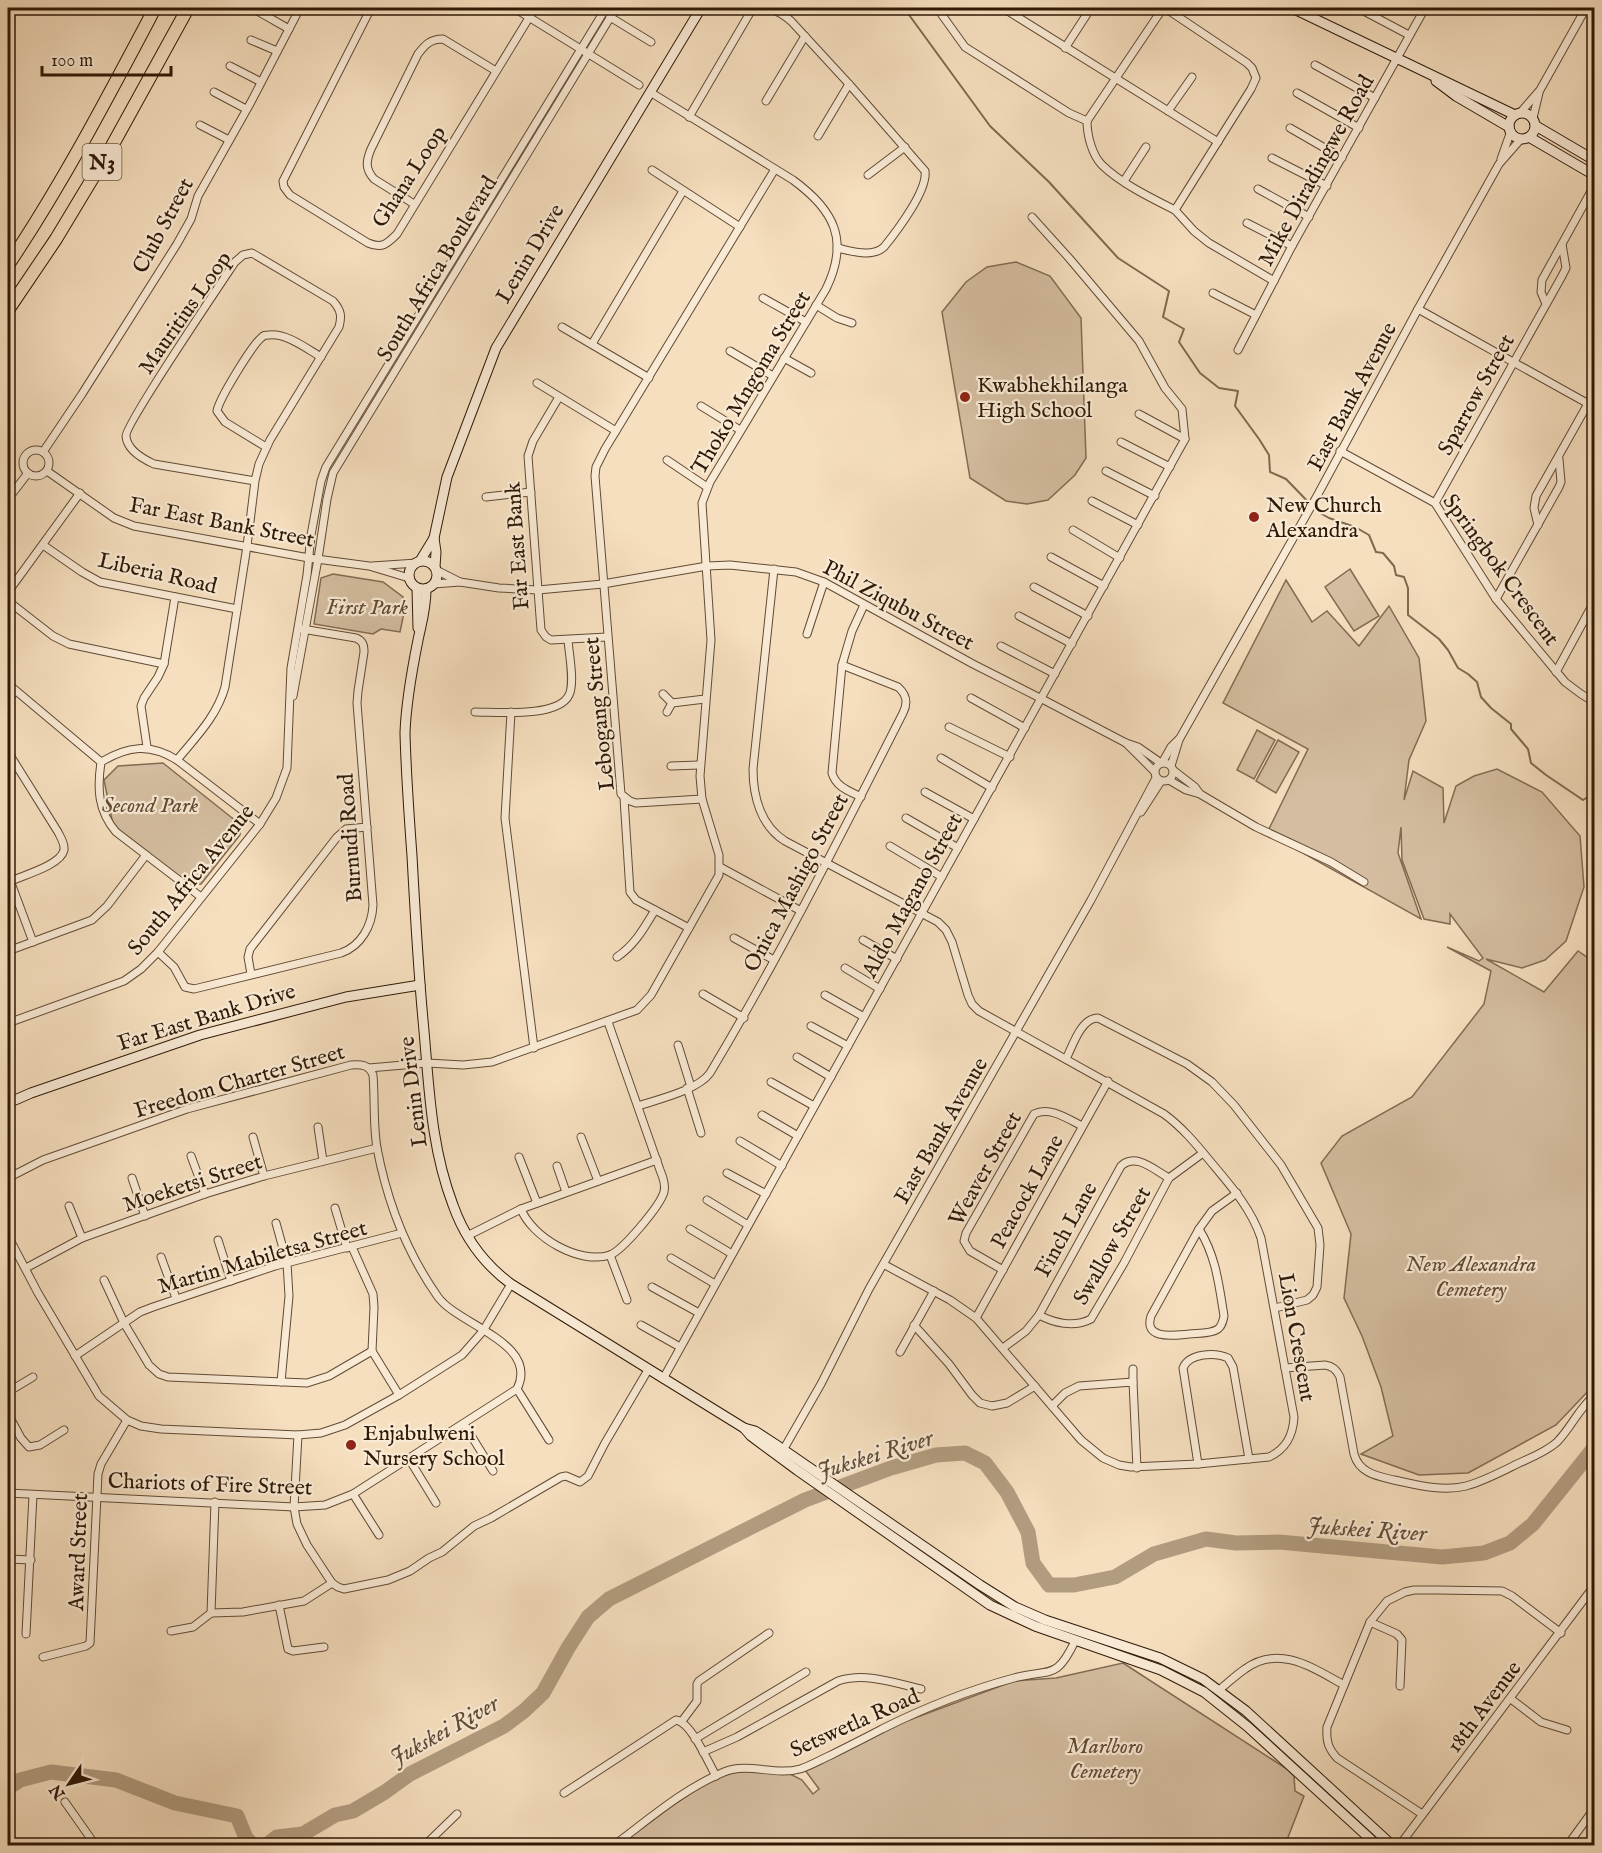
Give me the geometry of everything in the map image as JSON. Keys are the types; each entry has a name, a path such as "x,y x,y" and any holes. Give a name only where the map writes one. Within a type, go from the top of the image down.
{"highway":[{"name":"N3","path":"8,265 36,223 89,133 155,8"},
{"name":"N3","path":"8,310 67,221 112,146 188,8"}],"street":[{"path":"252,8 289,29"},
{"name":"Club Street","path":"43,452 177,244 193,214 198,196 300,8"},
{"name":"Ghana Loop","path":"371,8 285,176 284,187 286,192 298,200 376,246 384,245 397,234 535,8"},
{"path":"514,8 639,85"},
{"name":"South Africa Boulevard","path":"309,558 321,481 326,467 606,8"},
{"name":"South Africa Boulevard","path":"318,559 333,473 616,8"},
{"name":"Lenin Drive","path":"435,569 434,538 444,487 453,456 496,348 701,8"},
{"path":"689,117 751,11 765,8 776,10 791,21 925,171 926,180 921,191 901,224 880,251 866,253 837,248"},
{"path":"938,8 965,47 1069,113 1087,121"},
{"path":"1003,8 1218,142"},
{"path":"1175,210 1255,82 1255,72 1238,57 1164,8 1087,121 1089,137 1097,159 1124,181 1175,210 1194,231 1209,243 1274,281"},
{"path":"1292,8 1427,74 1517,114 1529,114 1534,122 1594,160"},
{"path":"1358,8 1408,35"},
{"name":"Mike Diradingwe Road","path":"1238,350 1292,246 1425,8"},
{"path":"1510,129 1510,120 1540,90 1586,8"},
{"path":"1065,48 1087,14"},
{"path":"610,16 651,42"},
{"path":"766,101 805,36"},
{"path":"414,204 374,179 369,174 366,164 371,149 418,54 429,42 434,39 443,39 496,71"},
{"path":"251,40 277,51"},
{"path":"1315,65 1375,98"},
{"path":"230,66 261,82"},
{"path":"1427,74 1456,96 1510,129 1515,136 1525,138 1594,174"},
{"path":"1168,111 1192,77"},
{"path":"818,136 849,84"},
{"path":"1525,138 1532,134 1540,90"},
{"path":"214,92 246,110"},
{"name":"Thoko Mngoma Street","path":"650,92 804,188 832,219 837,248 830,280 707,486 702,503 711,640 699,765 702,799 715,839 720,867"},
{"path":"1297,93 1359,128"},
{"path":"200,125 229,140"},
{"path":"1290,128 1342,158"},
{"name":"East Bank Avenue","path":"781,1454 821,1384 864,1299 1017,1033 1134,822 1160,777 1172,768 1180,738 1317,496 1499,164 1510,129"},
{"name":"East Bank Avenue","path":"1499,164 1525,138"},
{"path":"868,175 905,147"},
{"path":"1124,181 1146,147"},
{"path":"1272,158 1327,186"},
{"path":"603,584 595,476 600,458 775,169"},
{"path":"652,171 740,227"},
{"path":"1546,304 1541,292 1542,280 1594,186"},
{"path":"1258,189 1309,217"},
{"path":"592,344 683,191"},
{"name":"Aldo Magano Street","path":"663,1379 1185,439 1182,408 1166,388 1138,340 1032,218"},
{"path":"1248,223 1292,246"},
{"name":"Sparrow Street","path":"1435,503 1566,268 1562,244"},
{"name":"Mauritius Loop","path":"177,760 221,702 247,546 255,481 266,447 339,327 342,318 336,305 328,298 252,253 243,255 235,262 127,429 126,436 131,448 154,464 255,481"},
{"path":"1213,293 1256,315"},
{"path":"763,298 806,322"},
{"path":"816,305 833,316 852,323"},
{"path":"1418,309 1592,405"},
{"path":"562,327 649,378"},
{"path":"266,447 220,417 218,411 221,400 255,345 266,335 283,337 321,357"},
{"path":"730,351 772,376"},
{"path":"784,358 812,373"},
{"path":"537,383 616,431"},
{"path":"1538,525 1534,515 1534,502 1592,405 1594,393"},
{"name":"Far East Bank","path":"559,397 529,448 528,456 539,618 543,634 551,640 607,638"},
{"path":"701,406 740,430"},
{"path":"1139,414 1185,439"},
{"path":"1121,442 1170,467"},
{"path":"39,450 43,452 48,458 47,471 40,476 28,473 24,465 25,457 31,452 39,450"},
{"name":"Springbok Crescent","path":"1340,451 1435,503 1496,599 1571,688 1594,702"},
{"path":"1496,599 1561,484 1558,459"},
{"path":"667,460 707,486"},
{"name":"Far East Bank Street","path":"47,471 114,518 134,526 309,558 369,566 409,578"},
{"path":"1106,471 1155,496"},
{"path":"8,500 28,473"},
{"path":"486,497 531,492"},
{"path":"8,592 80,493"},
{"path":"1092,501 1138,525"},
{"path":"1073,530 1120,558"},
{"name":"Lenin Drive","path":"419,562 434,538"},
{"name":"Liberia Road","path":"44,545 100,582 237,609"},
{"name":"South Africa Avenue","path":"301,629 309,558"},
{"path":"1051,558 1104,585"},
{"name":"South Africa Avenue","path":"8,1023 124,981 141,969 158,952 260,824 276,798 288,768 290,683 318,559"},
{"path":"419,562 428,562 435,569 436,579 426,587 413,585 409,578 411,569 419,562"},
{"name":"Far East Bank Street","path":"369,566 419,562"},
{"name":"Phil Ziqubu Street","path":"426,587 460,582 499,588 538,590 603,584 706,566 729,565 796,572 824,582 973,664 1126,744 1138,747 1172,768"},
{"name":"Phil Ziqubu Street","path":"435,569 460,582"},
{"name":"Lion Crescent","path":"774,569 753,780 765,822 772,832 827,865 938,922 948,934 968,995 975,1008 1171,1118 1203,1153 1237,1193 1252,1216 1261,1238 1294,1417 1291,1435 1283,1448 1274,1455 1137,1468 1119,1465 1095,1453 1081,1440 976,1318 960,1306 885,1265"},
{"path":"807,634 824,582"},
{"name":"Lebogang Street","path":"603,584 621,794 630,801 642,803 702,799"},
{"path":"1034,586 1088,616"},
{"name":"Lenin Drive","path":"426,587 425,613 406,713 405,733 431,1123 451,1202 467,1236 492,1269 511,1284 744,1428 755,1431 781,1454 800,1466"},
{"path":"147,747 141,706 159,677 164,664 175,597"},
{"path":"8,601 53,636 69,644 164,664"},
{"path":"1556,672 1594,602"},
{"path":"861,797 840,786 832,773 842,665 852,631 864,605"},
{"path":"1019,616 1072,644"},
{"name":"Burnudi Road","path":"158,952 174,967 182,984 194,989 349,950 368,929 372,914 371,864 357,703 364,646 361,640 356,638 301,629"},
{"path":"475,712 550,709 565,700 569,695 570,687 568,640"},
{"path":"1001,646 1055,674"},
{"name":"Onica Mashigo Street","path":"638,1106 689,1088 706,1079 744,1018 827,865 903,713 906,700 898,687 842,665"},
{"path":"8,684 100,762"},
{"path":"8,699 15,691"},
{"path":"663,694 672,703"},
{"path":"971,698 1025,728"},
{"path":"672,703 705,699"},
{"path":"667,712 672,703"},
{"path":"511,712 505,818 534,1048"},
{"path":"949,727 1010,757"},
{"name":"East Bank Avenue","path":"1160,777 1158,765 1162,763 1171,747 1180,738"},
{"name":"Phil Ziqubu Street","path":"1126,744 1160,777 1200,794"},
{"path":"100,762 126,751 147,747 165,752 260,824"},
{"path":"8,752 58,832 64,846 64,851 58,860 9,878 33,942"},
{"path":"941,758 992,788"},
{"path":"100,762 99,780 104,814 116,832 201,897"},
{"path":"671,766 699,765"},
{"path":"1172,768 1200,794 1256,827 1330,862 1364,882"},
{"path":"926,792 974,819"},
{"path":"624,798 629,886 632,896 689,928"},
{"path":"906,818 958,848"},
{"path":"251,974 248,957 250,949 337,837 346,829 367,827"},
{"path":"890,846 942,878"},
{"path":"8,951 84,924 97,916 146,855"},
{"path":"369,1068 427,1063 479,1064 534,1048 637,1010 645,1004 714,885 720,867 801,911"},
{"path":"617,957 627,951 636,941 655,910"},
{"path":"734,938 774,960"},
{"path":"863,940 897,959"},
{"path":"845,968 880,988"},
{"name":"Far East Bank Drive","path":"8,1103 200,1035 346,997 420,985"},
{"path":"703,994 744,1018"},
{"path":"825,994 864,1017"},
{"path":"1066,1059 1086,1023 1095,1017 1196,1069 1234,1105 1276,1158 1318,1228 1320,1236 1317,1287 1313,1295 1307,1300 1275,1308"},
{"path":"521,1209 535,1231 558,1246 593,1256 610,1255 630,1238 662,1196 664,1185 657,1160 608,1022"},
{"path":"811,1026 848,1046"},
{"path":"678,1045 701,1133"},
{"path":"797,1057 831,1077"},
{"name":"Freedom Charter Street","path":"8,1178 43,1160 187,1109 351,1065 363,1065 369,1068 373,1075 377,1148 402,1233 418,1265 443,1303 483,1331"},
{"name":"Peacock Lane","path":"976,1318 1108,1081"},
{"path":"771,1082 814,1106"},
{"name":"Weaver Street","path":"1003,1270 970,1251 964,1241 966,1233 1034,1113 1050,1111 1082,1126"},
{"path":"762,1115 798,1136"},
{"path":"318,1127 323,1161"},
{"path":"253,1137 264,1176"},
{"path":"581,1137 598,1181"},
{"path":"740,1141 782,1166"},
{"name":"Moeketsi Street","path":"26,1268 82,1238 205,1194 264,1176 377,1148"},
{"name":"Swallow Street","path":"1038,1315 1058,1323 1080,1323 1091,1319 1169,1178 1203,1153"},
{"path":"191,1156 205,1194"},
{"path":"519,1157 537,1203"},
{"path":"467,1236 521,1209 657,1160"},
{"name":"Finch Lane","path":"1003,1348 1026,1331 1038,1315 1121,1166 1127,1161 1135,1160 1169,1178"},
{"path":"557,1166 566,1192"},
{"path":"728,1173 766,1194"},
{"path":"132,1178 145,1216"},
{"path":"1199,1229 1214,1259 1224,1316 1223,1322 1213,1332 1167,1336 1157,1334 1149,1320 1199,1229 1212,1211 1237,1193"},
{"path":"707,1200 748,1225"},
{"path":"69,1206 82,1238"},
{"path":"335,1208 350,1248 373,1294 372,1351 399,1395"},
{"path":"276,1223 287,1263 289,1296 281,1382"},
{"path":"690,1229 732,1254"},
{"name":"Martin Mabiletsa Street","path":"75,1356 140,1312 176,1298 287,1263 402,1233"},
{"path":"8,1236 99,1396 127,1420 141,1426 161,1429 298,1435 321,1433 337,1428 399,1395 462,1355 483,1331 511,1284"},
{"path":"218,1240 231,1281"},
{"path":"610,1255 627,1300"},
{"path":"161,1257 176,1298"},
{"path":"671,1258 715,1284"},
{"path":"104,1280 124,1323 148,1365 159,1374 168,1377 315,1382 372,1351"},
{"path":"652,1287 699,1313"},
{"path":"900,1352 934,1291"},
{"path":"641,1324 680,1347"},
{"path":"914,1325 980,1403 992,1406 1007,1402 1035,1386"},
{"path":"483,1331 501,1341 517,1357 522,1372 517,1389 549,1440"},
{"path":"1198,1464 1183,1368 1185,1363 1192,1358 1217,1354 1228,1358 1233,1367 1249,1459"},
{"path":"1285,1368 1325,1365 1338,1372 1358,1465 1368,1472 1420,1486 1459,1487 1478,1482 1548,1449 1561,1438 1594,1396"},
{"path":"298,1435 294,1507 297,1524 301,1535 332,1583 338,1587 352,1588 398,1577 442,1552 474,1526 561,1477 566,1476 580,1482 585,1480 648,1370"},
{"path":"1133,1370 1137,1468"},
{"path":"8,1392 33,1377"},
{"path":"1052,1406 1065,1393 1079,1386 1133,1383"},
{"name":"Chariots of Fire Street","path":"8,1493 294,1507 325,1505 353,1494 517,1389"},
{"path":"8,1414 21,1438 29,1447 40,1444 64,1430"},
{"name":"Award Street","path":"43,1657 86,1647 90,1643 99,1469 127,1420"},
{"path":"464,1424 493,1471"},
{"path":"409,1458 436,1503"},
{"path":"800,1466 898,1527 1015,1607 1067,1628 1160,1659 1196,1675 1219,1690 1285,1745 1392,1845"},
{"path":"800,1466 885,1532 965,1588 1008,1614 1075,1641 1161,1670 1204,1692 1248,1727 1378,1845"},
{"path":"353,1494 379,1535"},
{"path":"26,1634 33,1495"},
{"path":"211,1613 215,1502"},
{"path":"8,1559 31,1560"},
{"path":"965,1588 971,1579"},
{"path":"171,1631 194,1628 211,1613 243,1612 304,1601 332,1583"},
{"name":"18th Avenue","path":"1399,1845 1561,1633 1594,1586"},
{"path":"1422,1814 1337,1758 1327,1743 1328,1727 1370,1622 1387,1601 1405,1592 1414,1590 1497,1590 1508,1593 1561,1633"},
{"path":"1586,1597 1594,1602"},
{"path":"279,1605 288,1649 292,1651 324,1647"},
{"path":"1370,1622 1397,1634 1402,1640 1401,1686"},
{"path":"682,1721 697,1701 699,1681 770,1632"},
{"name":"Setswetla Road","path":"613,1845 691,1790 731,1769 784,1772 806,1767 922,1710 1016,1677 1054,1671 1067,1659 1075,1641"},
{"path":"1219,1690 1245,1668 1267,1658 1277,1657 1308,1665 1344,1685"},
{"path":"695,1739 806,1672"},
{"path":"703,1752 737,1737 838,1681 850,1677 861,1676 921,1689"},
{"path":"1511,1699 1541,1722 1567,1730"},
{"path":"564,1793 675,1720 682,1721 716,1776"},
{"path":"65,1802 96,1845"},
{"path":"1567,1845 1594,1809"},
{"path":"424,1845 457,1814"}],"green space":[{"path":"1016,262 1050,276 1081,318 1086,458 1075,475 1048,500 1027,504 1006,501 970,478 942,312 966,282 987,267"},
{"path":"1350,569 1379,616 1354,631 1325,587"},
{"name":"First Park","path":"333,574 383,582 403,597 404,613 400,632 381,629 373,634 314,624 321,578"},
{"name":"New Alexandra Cemetery","path":"1286,580 1312,622 1327,611 1359,646 1389,606 1419,658 1426,721 1409,760 1404,800 1413,771 1443,788 1444,823 1456,786 1474,776 1497,769 1542,792 1580,836 1584,887 1566,941 1545,960 1522,968 1486,959 1544,992 1578,951 1594,962 1594,1385 1556,1425 1468,1473 1419,1475 1361,1454 1393,1436 1381,1387 1362,1336 1344,1298 1351,1234 1321,1163 1342,1136 1412,1097 1484,1004 1491,971 1447,947 1479,961 1483,958 1450,914 1450,924 1424,919 1402,860 1401,827 1398,853 1421,919 1267,833 1308,749 1223,703"},
{"path":"1257,730 1275,740 1254,779 1237,770"},
{"path":"1278,740 1299,752 1276,793 1256,781"},
{"name":"Second Park","path":"163,763 241,825 240,835 201,884 190,885 113,825 104,780 118,766"},
{"name":"Marlboro Cemetery","path":"1123,1663 1287,1769 1294,1776 1295,1791 1304,1796 1285,1845 616,1846 703,1783 737,1769 790,1774 802,1780 813,1794 819,1789 805,1770 893,1726 1014,1681 1056,1678"}],"waterway":[{"path":"904,8 990,126 1049,182 1118,258 1169,291 1163,317 1184,329 1179,342 1200,373 1219,388 1238,391 1235,406 1269,455 1270,472 1286,479 1320,513 1369,535 1376,552 1383,553 1394,566 1396,575 1404,577 1408,588 1408,615 1439,639 1458,668 1477,682 1481,697 1511,724 1511,729 1528,749 1531,763 1583,800 1594,793"},
{"name":"Jukskei River","path":"259,1846 268,1844 277,1837 303,1834 335,1815 353,1811 410,1774 504,1726 543,1693 588,1617 609,1599 805,1500 891,1468 936,1455 965,1453 985,1463 1007,1492 1028,1532 1033,1563 1049,1585 1074,1585 1115,1577 1154,1554 1206,1539 1236,1543 1279,1542 1442,1557 1484,1553 1510,1543 1533,1524 1594,1448"},
{"name":"Jukskei River","path":"8,1788 20,1780 51,1772 116,1780 175,1803 237,1816 246,1838 254,1846"}],"place":[{"name":"Kwabhekhilanga High School","path":"965,397"},
{"name":"New Church Alexandra","path":"1254,517"},
{"name":"Enjabulweni Nursery School","path":"351,1445"}]}
